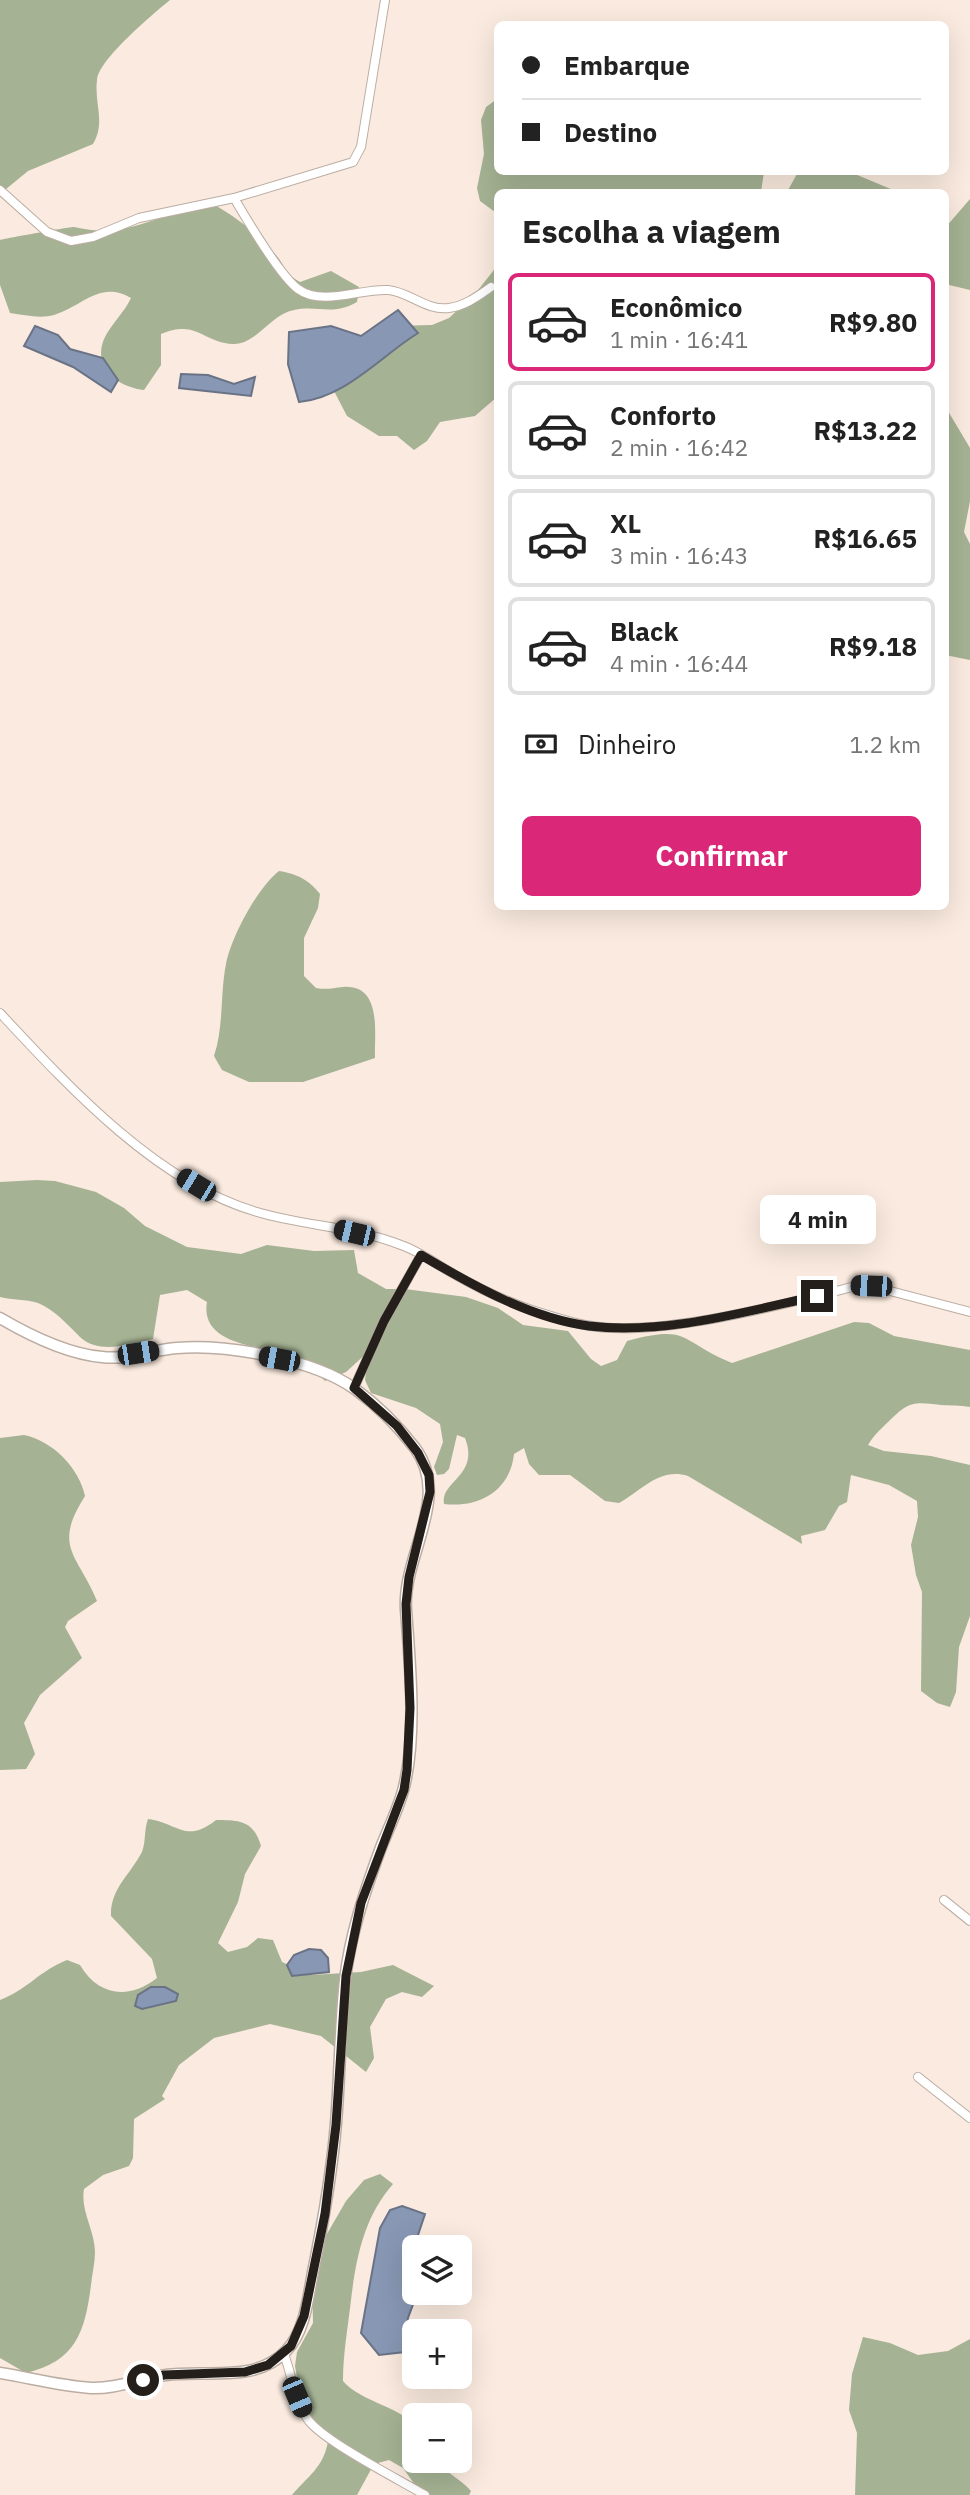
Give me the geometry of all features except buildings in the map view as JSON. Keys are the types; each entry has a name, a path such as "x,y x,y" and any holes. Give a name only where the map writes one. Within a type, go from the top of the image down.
{"street":[{"path":"0,190 47,232 71,241 93,237 139,218 234,198 353,162 361,147 385,0"},
{"path":"234,198 292,284 303,292 348,295 387,290 437,308 447,308 459,306 491,287"},
{"path":"0,1013 107,1118 160,1163 196,1185 257,1212 402,1245 466,1281 527,1308 586,1325 621,1328 666,1325 735,1313 856,1286 871,1286 970,1312"},
{"path":"354,1388 389,1311 421,1255"},
{"path":"0,1318 77,1352 99,1357 212,1346 279,1359 354,1388 397,1426 418,1453 429,1475 430,1492 409,1577 406,1604 410,1708 404,1790 361,1903 346,1976 336,2125 325,2214 304,2316 297,2335 284,2354 268,2365 245,2372 164,2375 97,2388 59,2385 0,2373"},
{"path":"944,1900 970,1921"},
{"path":"918,2077 970,2118"},
{"path":"284,2354 297,2397 309,2421 334,2440 425,2495"}],"green space":[{"path":"0,0 170,0 116,49 100,71 96,89 99,128 93,144 28,171 0,194"},
{"path":"494,101 494,175 764,175 761,189 494,189 494,211 480,201 477,188 484,154 481,120 486,107"},
{"path":"796,175 857,175 891,189 789,189"},
{"path":"970,199 970,290 949,285 949,223"},
{"path":"215,205 254,233 294,278 300,282 331,271 359,287 357,302 333,309 294,310 278,317 249,340 241,343 223,343 192,330 173,330 161,334 161,365 144,390 126,385 110,375 102,359 104,339 131,298 120,293 101,293 54,315 10,313 0,285 0,240 74,227 116,230 190,209"},
{"path":"494,270 494,400 475,416 440,422 427,441 414,450 397,436 379,436 347,416 334,391 332,379 394,326 432,325 449,318 475,294"},
{"path":"949,413 970,448 970,501 964,532 970,544 970,660 949,656"},
{"path":"279,871 302,878 320,894 318,908 304,938 304,976 316,988 356,988 365,994 374,1013 375,1058 303,1082 249,1082 222,1070 214,1056 219,1033 224,975 233,940 246,913"},
{"path":"55,1181 96,1192 124,1208 145,1226 187,1247 241,1254 267,1245 314,1251 354,1250 358,1273 386,1289 466,1297 498,1308 523,1325 568,1331 591,1359 601,1366 617,1360 627,1341 648,1336 663,1334 683,1337 732,1363 854,1322 869,1323 894,1336 970,1350 970,1407 923,1403 911,1405 894,1416 868,1445 884,1451 931,1456 970,1465 970,1616 959,1647 956,1692 950,1707 937,1703 921,1691 922,1592 911,1545 918,1517 917,1501 889,1485 851,1475 847,1502 839,1506 825,1530 801,1536 802,1544 688,1476 678,1474 660,1477 619,1503 605,1501 570,1475 539,1475 529,1464 524,1448 514,1454 506,1478 491,1494 469,1503 444,1504 444,1496 464,1470 467,1461 465,1438 457,1435 449,1469 444,1474 437,1475 434,1467 443,1442 440,1424 416,1408 371,1393 365,1380 368,1352 346,1372 325,1381 292,1358 230,1340 220,1334 211,1326 207,1315 207,1302 187,1290 160,1295 153,1339 115,1347 96,1346 88,1342 55,1313 38,1303 0,1297 0,1182"},
{"path":"24,1435 45,1443 63,1457 82,1486 85,1496 75,1514 69,1540 76,1561 97,1601 68,1621 65,1627 82,1658 40,1695 24,1723 35,1754 26,1769 0,1770 0,1438"},
{"path":"148,1819 189,1831 197,1831 216,1820 232,1821 245,1824 254,1831 261,1846 245,1874 238,1902 218,1943 228,1952 247,1947 258,1938 273,1940 282,1962 312,1975 361,1972 393,1965 434,1986 422,1997 402,1992 386,1999 370,2027 374,2058 366,2072 321,2036 270,2024 214,2038 179,2065 162,2096 165,2099 134,2119 133,2158 129,2166 103,2175 84,2189 84,2205 95,2252 89,2302 81,2330 67,2352 56,2361 26,2373 0,2358 0,2000 67,1960 80,1965 87,1975 105,1989 115,1991 136,1990 157,1978 152,1959 111,1916 117,1890 142,1852"},
{"path":"380,2174 393,2184 368,2224 359,2254 353,2284 343,2381 360,2395 402,2415 402,2467 389,2460 374,2464 357,2495 292,2495 319,2465 328,2441 301,2400 295,2366 297,2352 313,2323 312,2276 320,2246 346,2201 364,2180"},
{"path":"863,2337 890,2343 918,2355 948,2351 970,2339 970,2495 855,2495 857,2433 849,2410 852,2374"},
{"path":"407,2473 449,2473 471,2491 469,2495 422,2495"}],"water":[{"path":"398,310 418,333 362,375 332,393 299,402 288,364 289,332 331,326 361,336"},
{"path":"35,326 58,335 70,349 103,358 118,380 111,392 73,367 24,346"},
{"path":"181,374 208,375 234,384 255,377 251,396 179,388"},
{"path":"309,1949 321,1950 328,1958 329,1972 292,1976 287,1965 294,1955"},
{"path":"151,1987 165,1987 178,1994 176,2001 142,2009 135,2006 138,1995"},
{"path":"402,2206 425,2214 418,2235 402,2235 402,2305 413,2305 408,2319 402,2319 402,2352 379,2355 361,2333 380,2228 390,2210"}],"route":[{"path":"143,2380 164,2375 245,2372 268,2365 291,2346 304,2316 325,2214 336,2125 346,1976 361,1903 404,1790 410,1753 406,1604 409,1577 429,1505 429,1475 418,1453 397,1426 354,1388 403,1283 421,1255 466,1281 527,1308 586,1325 621,1328 666,1325 817,1296"}]}
